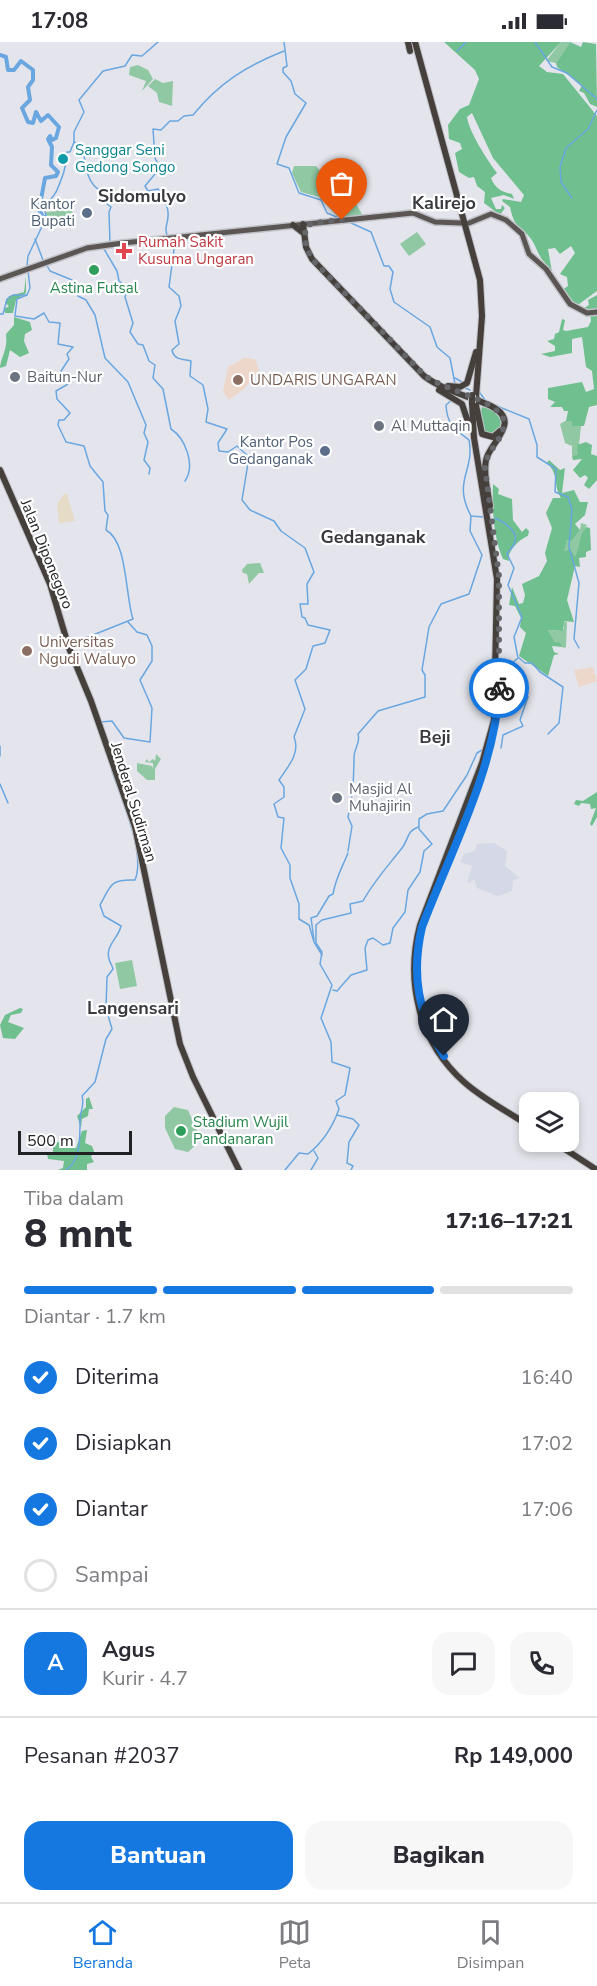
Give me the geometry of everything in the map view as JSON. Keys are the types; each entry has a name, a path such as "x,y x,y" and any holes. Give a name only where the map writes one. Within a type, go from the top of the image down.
{"highway":[{"path":"408,42 410,51"},
{"path":"417,42 480,280 482,316 474,400 477,440 492,525"},
{"path":"417,42 478,280 480,309 474,400 477,458"},
{"path":"444,133 446,150"},
{"path":"293,225 302,228 312,223"},
{"path":"302,228 312,259 413,364 436,384 492,407 501,414 505,426 485,461 500,599 496,727 486,762 422,927 417,979 423,1015 444,1056 476,1088 519,1117"},
{"path":"302,228 306,253 314,264 425,379 459,400 465,408 477,458 497,579 494,720 479,771 420,925 414,951 414,980 423,1022 442,1058 465,1082 519,1118"},
{"path":"413,364 435,381 460,387 465,385 470,377 477,345"},
{"path":"425,379 494,410 502,423 496,436 485,436 480,432 474,400"},
{"name":"Jalan Diponegoro","path":"0,470 37,556"},
{"path":"1,477 8,491"},
{"name":"Jenderal Sudirman","path":"37,556 101,730"},
{"name":"Jenderal Sudirman","path":"64,634 101,730 136,842 178,1044 192,1079 238,1170"},
{"path":"571,1152 597,1168"},
{"path":"573,1152 597,1168"}],"main road":[{"path":"312,223 413,213 435,222 462,223"},
{"path":"469,223 491,214 506,220 524,237 530,257 546,269 570,304 582,312 597,312"},
{"path":"0,279 79,251 110,245 293,225"}],"shaded area":[{"name":"UNDARIS UNGARAN","path":"244,358 255,359 259,370 244,389 229,400 223,392 228,367"},
{"path":"64,494 67,494 75,521 59,523 57,504"},
{"path":"593,667 597,681 579,687 574,670"},
{"path":"494,843 507,851 505,866 520,878 513,880 512,891 498,896 477,888 474,879 470,883 467,882 472,866 460,862 464,854 475,851 477,844"}],"green space":[{"path":"444,42 561,42 539,66 547,72 563,74 597,116 597,291 575,307 562,290 568,286 567,277 560,274 575,253 571,246 560,254 555,248 548,249 552,272 545,267 533,242 514,221 510,207 502,201 503,199 521,202 524,195 493,158 472,113 467,117 468,123 497,173 491,178 499,189 512,194 514,199 504,195 491,198 496,209 501,209 502,205 505,208 500,215 484,203 485,192 477,186 474,177 469,178 459,172 455,153 462,149 460,143 449,139 448,125 460,109 469,105 479,79 475,70"},
{"path":"561,42 570,42 556,63 546,61"},
{"path":"570,42 581,47 583,42 596,44 597,107 590,104 584,93 579,91 582,85 557,67 556,63"},
{"path":"138,65 148,70 153,79 142,91 146,81 129,75 130,67"},
{"path":"155,79 163,83 173,81 172,106 159,102 157,93 148,86"},
{"path":"294,166 316,166 330,182 351,172 355,202 363,216 337,216 319,197 301,192 292,173"},
{"path":"72,205 73,223 58,224 58,220 47,220 46,212 56,211 56,206"},
{"path":"417,232 426,244 409,256 400,244"},
{"path":"26,276 26,293 16,300 13,313 5,313 4,309 9,306 5,303 9,296 24,292"},
{"path":"597,295 597,405 589,407 584,426 572,426 571,421 566,421 568,411 564,411 562,407 550,407 555,402 548,399 548,388 582,382 586,392 594,389 592,371 586,367 582,337 572,339 572,353 550,357 541,354 555,351 555,346 547,341 554,339 555,334 559,332 562,319 565,320 563,330 566,331 588,327 591,321 590,313 581,310 589,305 588,300"},
{"path":"14,317 30,322 32,330 25,334 24,341 29,353 20,357 10,350 6,366 0,368 6,334 14,325"},
{"path":"482,407 490,409 498,416 501,427 496,435 482,432 480,414"},
{"path":"571,421 572,426 581,426 578,454 572,456 572,446 565,443 560,424"},
{"path":"586,442 592,445 591,454 597,456 597,480 589,489 584,485 588,478 585,475 580,478 573,470 582,459 573,460 572,456 578,454 577,445"},
{"path":"549,460 560,470 565,468 562,493 574,490 580,502 588,502 585,515 575,524 580,530 572,541 567,540 564,551 570,548 575,556 586,527 590,528 591,550 586,552 586,557 579,558 580,567 575,566 567,600 574,622 564,621 563,631 548,630 555,642 560,643 562,647 552,646 554,652 559,654 554,655 548,676 519,656 526,633 520,627 521,618 515,606 509,605 512,587 519,604 523,603 525,595 522,584 539,576 547,561 545,553 552,528 546,513 553,498 561,498 553,471 547,463"},
{"path":"493,484 499,489 498,494 512,499 513,520 522,532 526,528 529,531 528,536 511,550 509,561 503,559 497,541 493,512"},
{"path":"581,523 587,525 575,556 570,548 563,551 567,540 572,541 580,530"},
{"path":"260,563 264,573 259,573 249,584 247,574 242,570 247,564"},
{"path":"563,621 567,622 566,647 564,648 555,642 548,630 561,631 564,629"},
{"path":"156,754 161,759 155,769 155,780 147,780 137,771 137,763 152,766 153,769 153,763 145,762 147,759 149,762 153,759 155,761"},
{"path":"597,792 597,817 592,826 590,824 596,808 591,809 590,804 581,803 579,806 574,804 576,800 583,801"},
{"path":"132,960 137,986 120,989 115,963"},
{"path":"20,1008 23,1009 21,1013 11,1015 8,1022 24,1028 15,1039 3,1038 0,1025 5,1015"},
{"path":"89,1097 93,1109 89,1109 88,1116 82,1119 81,1128 77,1116 86,1107 86,1099"},
{"name":"Stadium Wujil Pandanaran","path":"174,1107 188,1110 199,1135 198,1143 188,1152 175,1149 165,1128 165,1116"},
{"path":"87,1130 85,1143 92,1146 94,1151 91,1157 94,1162 87,1164 87,1170 58,1170 63,1168 64,1161 48,1159 47,1153 53,1152 53,1147 48,1145 62,1141 65,1148 76,1148 82,1131"}],"waterway":[{"path":"46,216 45,208 59,185 67,152 70,152 74,142 74,132 84,112 79,100 103,71 125,66 132,55 142,56 158,42"},
{"path":"284,42 287,66 283,68 283,72 291,81 295,94 306,103 286,137 277,164 289,168 299,193 321,200 327,213 339,218"},
{"path":"457,51 466,42"},
{"path":"535,42 552,67 567,73 597,99"},
{"path":"167,235 168,213 164,198 158,189 148,191 145,186 160,168 155,158 153,129 161,130 170,121 178,121 184,116 193,115 223,85 245,69 284,51"},
{"path":"0,55 6,57 8,70 14,70 21,61 33,70 33,80 28,87 30,100 22,108 28,122 33,123 36,112 41,121 48,115 59,127 56,138 52,140 50,136 48,139 52,147 51,165 58,172 56,176 45,178 39,210 42,215"},
{"path":"572,198 561,182 560,167 566,148 588,129 597,110"},
{"path":"74,142 83,147 89,178 102,191 106,203 111,207 109,212 110,243"},
{"path":"27,266 28,256 45,220 46,216 42,215"},
{"path":"349,222 371,232 384,266 389,266 393,272 390,289 394,302 430,327 437,347 450,358 455,384"},
{"path":"35,239 43,260"},
{"path":"173,241 175,242 169,287 179,296 181,306 175,321 179,344 172,350 173,353 179,359 191,361 190,376 203,385 208,409 206,422 227,429 218,443 219,451 228,452 237,446 249,457 242,500 250,510 274,521 281,531 305,548 314,572 307,584 308,604 300,604 302,617 308,625 330,630 325,643 313,646 306,669 295,680 305,709 294,737 296,749 279,780 284,787 284,797 274,804 278,817 284,818 281,848 290,865 290,878 299,904 299,919 309,925 314,942 322,955"},
{"path":"104,249 117,271 119,281 128,288 125,297 133,323 130,332 138,344 143,345 149,361 155,365 153,378 163,389 171,429 181,439 187,452 189,467 185,481"},
{"path":"46,264 50,271 72,280 78,296 86,300 95,315 105,358 128,382 146,425 144,433 148,442 144,460 150,468 149,474"},
{"path":"0,314 3,314 7,299 13,295 27,295 30,288 28,271"},
{"path":"27,295 17,299 15,316 34,319 44,313 49,322 60,323 58,344 73,347 67,354 69,359 61,371 63,377 69,378 68,384 56,391 57,399 70,413 64,420 59,420 58,425 66,442 84,446 90,466 103,482 105,511 108,515 106,530 113,536 118,546 125,570 133,619 88,637"},
{"path":"455,378 462,382"},
{"path":"465,388 470,390"},
{"path":"480,393 485,400"},
{"path":"452,400 446,405 450,422 469,440 470,451 464,485 466,504 471,516 483,517"},
{"path":"492,404 529,419 537,445 537,457 556,469 555,492 568,497 572,509 569,547 579,583 574,639 579,648"},
{"path":"348,851 352,826 348,817 358,734 378,711 425,697 425,675 422,670 429,627 441,604 469,594 482,555 470,531 471,516"},
{"path":"495,518 514,532 515,541 507,554 514,568 508,585 522,617 514,637 518,658 505,669 504,679 507,689 526,693 528,697 520,720 523,726 503,735 501,748"},
{"path":"101,722 112,721 124,738 150,742 152,708 140,680 152,661 152,646 147,635 137,632 128,622"},
{"path":"519,658 525,663 532,663 540,672 563,687 559,723 548,734"},
{"path":"96,723 107,755"},
{"path":"0,746 0,756"},
{"path":"333,990 337,991 351,975 367,970 365,948 368,940 373,938 383,945 390,943 393,928 405,912 408,890 420,872 424,851 432,844 419,829 419,819 427,814 443,811 467,775 477,753 482,750"},
{"path":"66,1170 75,1160 79,1147 82,1096 95,1082 106,1039 112,1029 106,1008 107,977 113,969 108,954 121,926 104,916 100,905 115,882 135,880 138,869 135,841 112,771"},
{"path":"0,784 8,803"},
{"path":"285,1170 299,1153 308,1154 318,1145 334,1122 339,1109 336,1101 345,1095 350,1068 332,1062 331,1042 321,1018 332,985 320,964 322,952 316,943 316,925 322,920 351,913 350,904 363,901 376,880 402,848 410,833 418,827"},
{"path":"314,940 311,918 317,916 329,896 333,894 348,853"},
{"path":"337,1115 353,1119 359,1125 349,1142 347,1163 353,1166 351,1170"},
{"path":"311,1170 318,1158 314,1151"}],"way so far":[{"path":"342,220 312,223 305,228 303,231 306,247 312,259 431,381 492,407 499,411 503,418 505,426 503,432 485,461 499,576 499,688"}],"place":[{"name":"Sanggar Seni Gedong Songo","path":"63,159"},
{"name":"Kantor Bupati","path":"87,213"},
{"name":"Rumah Sakit Kusuma Ungaran","path":"124,251"},
{"name":"Astina Futsal","path":"94,270"},
{"name":"Baitun-Nur","path":"15,377"},
{"name":"UNDARIS UNGARAN","path":"238,380"},
{"name":"Al Muttaqin","path":"379,426"},
{"name":"Kantor Pos Gedanganak","path":"325,451"},
{"name":"Universitas Ngudi Waluyo","path":"27,651"},
{"name":"Masjid Al Muhajirin","path":"337,798"},
{"name":"Stadium Wujil Pandanaran","path":"181,1131"}],"district":[{"name":"Sidomulyo","path":"142,196"},
{"name":"Kalirejo","path":"444,203"},
{"name":"Gedanganak","path":"373,537"},
{"name":"Beji","path":"435,737"},
{"name":"Langensari","path":"133,1008"}],"route":[{"path":"444,1056 428,1028 420,1003 416,965 418,950 422,927 486,762 496,727 499,688"}]}
